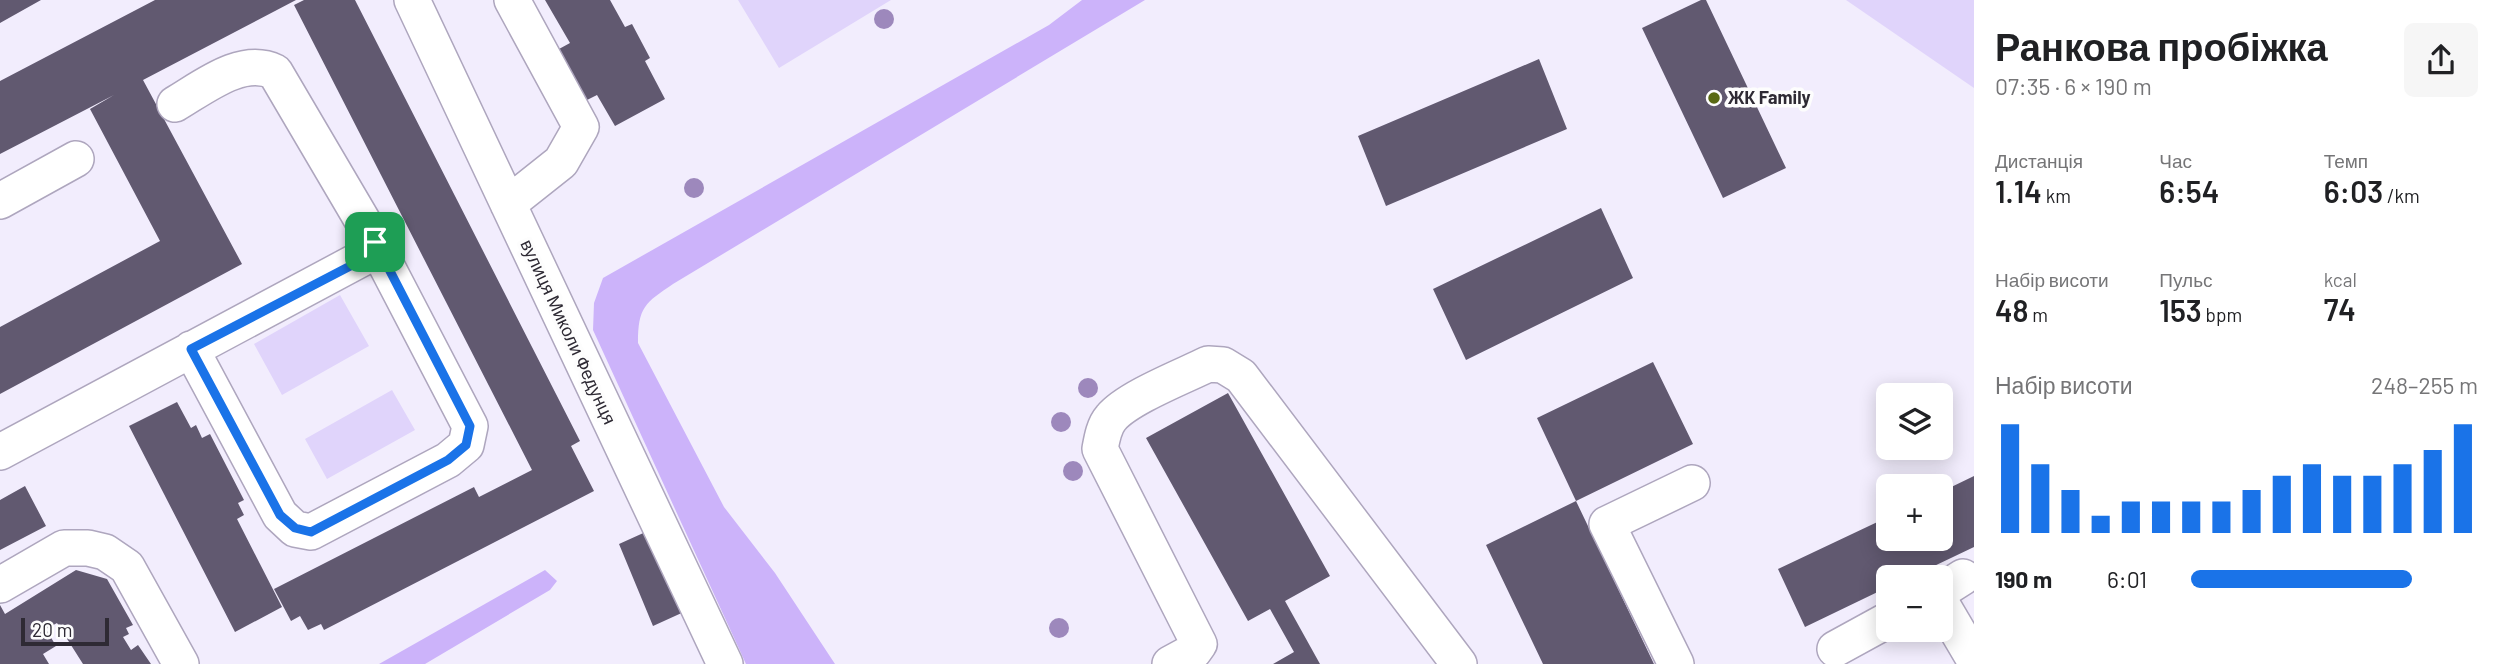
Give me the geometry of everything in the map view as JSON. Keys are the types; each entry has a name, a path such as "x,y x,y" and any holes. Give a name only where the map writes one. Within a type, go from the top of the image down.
{"street":[{"name":"вулиця Миколи Федунця","path":"412,0 724,664"},
{"path":"508,204 561,162 581,127 512,0"},
{"path":"175,104 231,72 261,65 275,72 377,251 470,426 466,445 448,460 311,532 295,528 280,515 191,349"},
{"path":"0,201 76,159"},
{"path":"0,452 377,251"},
{"path":"1170,664 1194,651 1199,644 1100,449 1103,431 1111,418 1123,407 1208,364 1223,365 1241,376 1458,664"},
{"path":"1676,664 1607,524 1692,483"},
{"path":"0,586 64,548 88,548 105,552 127,567 181,664"},
{"path":"1953,603 1974,659"},
{"path":"1835,649 1876,627"}],"shaded area":[{"path":"738,0 891,0 779,68"},
{"path":"1082,0 1145,0 673,284 645,307 640,321 638,343 724,507 775,573 835,664 746,664 593,330 594,303 603,278 1049,25"},
{"path":"1846,0 1974,0 1974,88"},
{"path":"340,295 369,346 282,395 254,344"},
{"path":"392,390 415,430 327,479 305,439"},
{"path":"545,570 557,581 550,590 425,664 379,664"}],"building":[{"path":"0,0 41,0 0,23"},
{"path":"155,0 296,0 143,80 242,264 0,394 0,327 160,241 90,109 114,95 0,154 0,81"},
{"path":"304,0 355,0 580,441 571,446 594,491 324,630 321,624 308,630 300,616 291,621 274,589 474,487 479,497 532,470 294,5"},
{"path":"545,0 610,0 625,27 632,24 650,58 645,61 665,99 615,126 597,95 587,100 573,76 559,49 570,43"},
{"name":"ЖК Family","path":"1706,0 1786,168 1723,198 1642,28"},
{"path":"1539,59 1567,129 1386,206 1358,136"},
{"path":"1601,208 1633,278 1466,360 1433,289"},
{"path":"1653,362 1693,444 1576,501 1537,418"},
{"path":"1228,393 1330,576 1285,601 1320,664 1273,664 1294,652 1270,609 1248,621 1146,438"},
{"path":"177,402 191,428 196,425 202,438 210,434 244,500 238,503 244,515 237,519 282,607 235,632 129,426"},
{"path":"1974,476 1974,547 1936,565 1876,565 1876,593 1805,627 1778,569 1876,523 1876,551 1953,551 1953,486"},
{"path":"25,486 46,526 0,550 0,500"},
{"path":"1576,501 1654,664 1543,664 1486,545"},
{"path":"650,530 686,611 653,626 619,544"},
{"path":"76,570 107,579 133,625 126,628 129,634 123,637 131,650 138,645 151,664 83,664 57,623 46,629 56,646 43,654 49,664 0,664 0,605 5,614"}],"place":[{"name":"ЖК Family","path":"1714,98"}],"route":[{"path":"375,242 470,426 466,445 448,460 311,532 295,528 280,515 191,349 356,263 372,253 375,242"}]}
